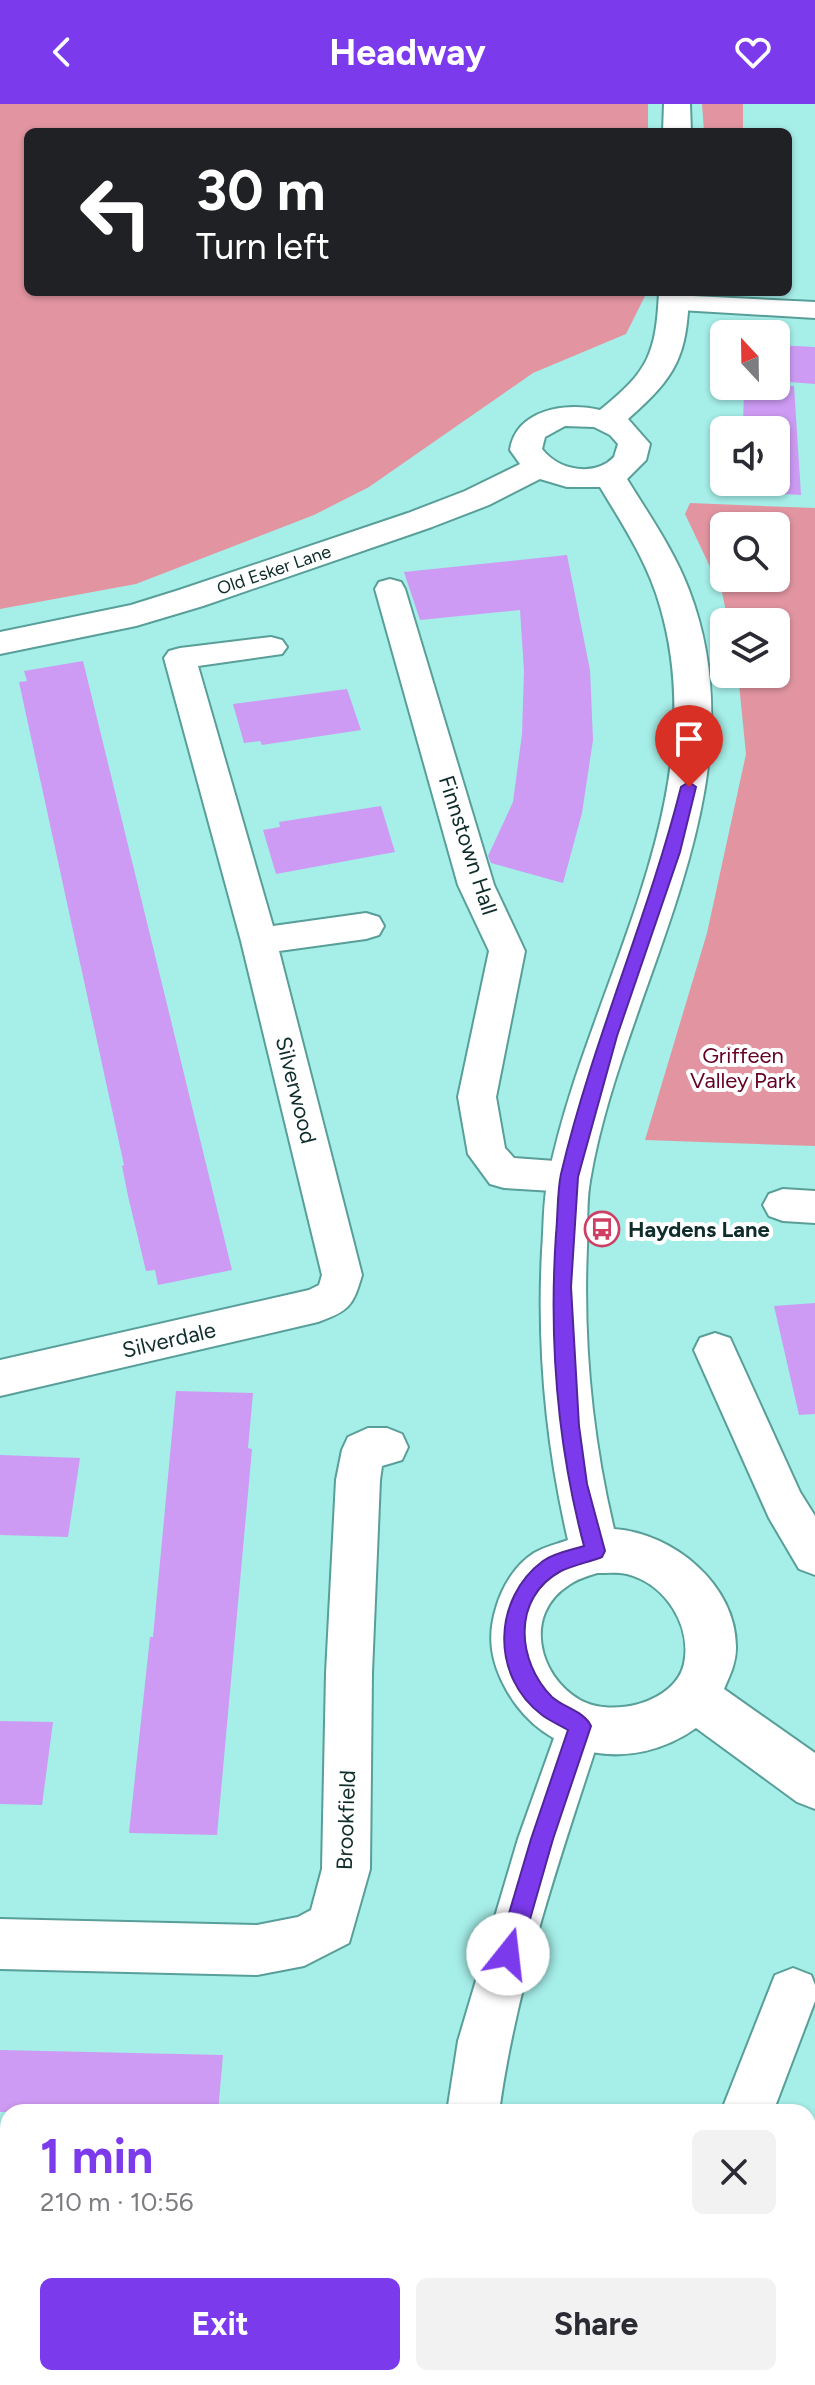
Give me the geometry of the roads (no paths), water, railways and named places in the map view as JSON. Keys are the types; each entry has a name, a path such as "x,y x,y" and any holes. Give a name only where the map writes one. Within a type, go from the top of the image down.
{"street":[{"path":"677,104 677,128"},
{"path":"607,420 628,403 658,368 673,332 674,298 815,310"},
{"path":"577,416 607,420 629,434 634,444 630,461 608,475 577,479 539,467 526,450 531,433 552,419 577,416"},
{"name":"Old Esker Lane","path":"0,643 136,615 191,598 420,520 477,498 539,467"},
{"path":"595,1551 578,1484 569,1426 562,1287 569,1177 609,1036 673,852 689,787 693,694 678,608 649,540 608,475"},
{"name":"Finnstown Hall","path":"390,589 476,885 507,951 477,1097 487,1154 504,1173 569,1177"},
{"name":"Silverwood","path":"271,647 180,658 259,941 342,1275 336,1295"},
{"path":"259,941 366,926"},
{"name":"Silverdale","path":"0,1378 318,1305 336,1295"},
{"path":"715,1350 784,1504 815,1555"},
{"name":"Brookfield","path":"0,1944 257,1950 304,1941 332,1926 346,1869 349,1673 358,1480 363,1450 387,1447"},
{"path":"595,1551 637,1554 664,1566 683,1581 698,1600 706,1618 711,1641 709,1668 694,1697 661,1723 613,1732 580,1726 547,1707 527,1684 516,1659 513,1632 519,1606 532,1583 553,1565 595,1551"},
{"path":"694,1697 815,1784"},
{"path":"474,2104 483,2041 542,1839 580,1726"},
{"path":"750,2104 793,1993"}],"place":[{"name":"Haydens Lane","path":"602,1229"}],"park label":[{"name":"Griffeen Valley Park","path":"743,1068"}]}
